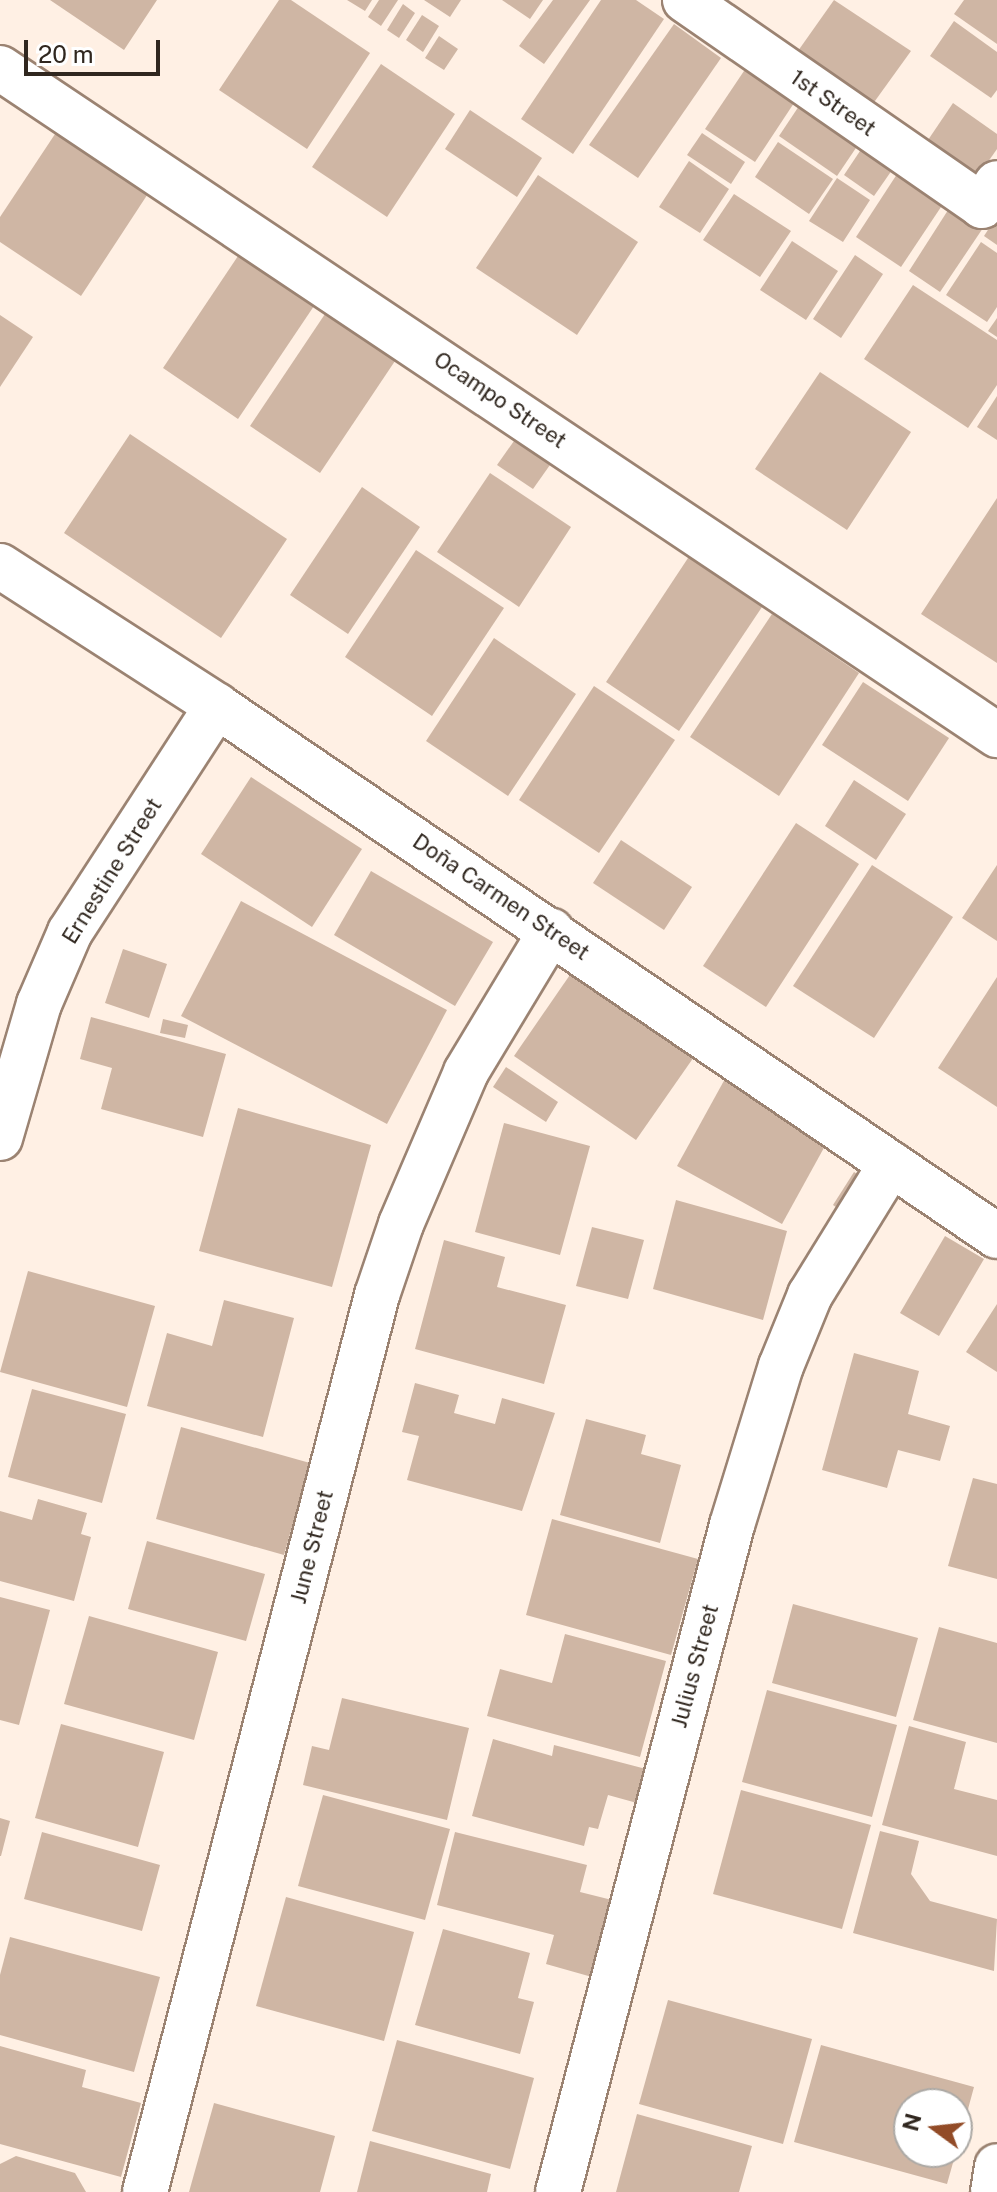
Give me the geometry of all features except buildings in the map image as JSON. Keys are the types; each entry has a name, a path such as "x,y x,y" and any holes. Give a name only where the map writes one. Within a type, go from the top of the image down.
{"street":[{"name":"1st Street","path":"685,0 989,194"},
{"name":"Ocampo Street","path":"0,68 997,735"},
{"name":"Doña Carmen Street","path":"0,566 217,706 997,1236"},
{"name":"Ernestine Street","path":"0,1138 39,1004 70,932 217,706"},
{"name":"June Street","path":"145,2192 377,1295 401,1224 466,1072 551,931"},
{"name":"Julius Street","path":"558,2192 732,1525 781,1366 810,1295 891,1164"},
{"path":"993,2192 997,2166"}]}
